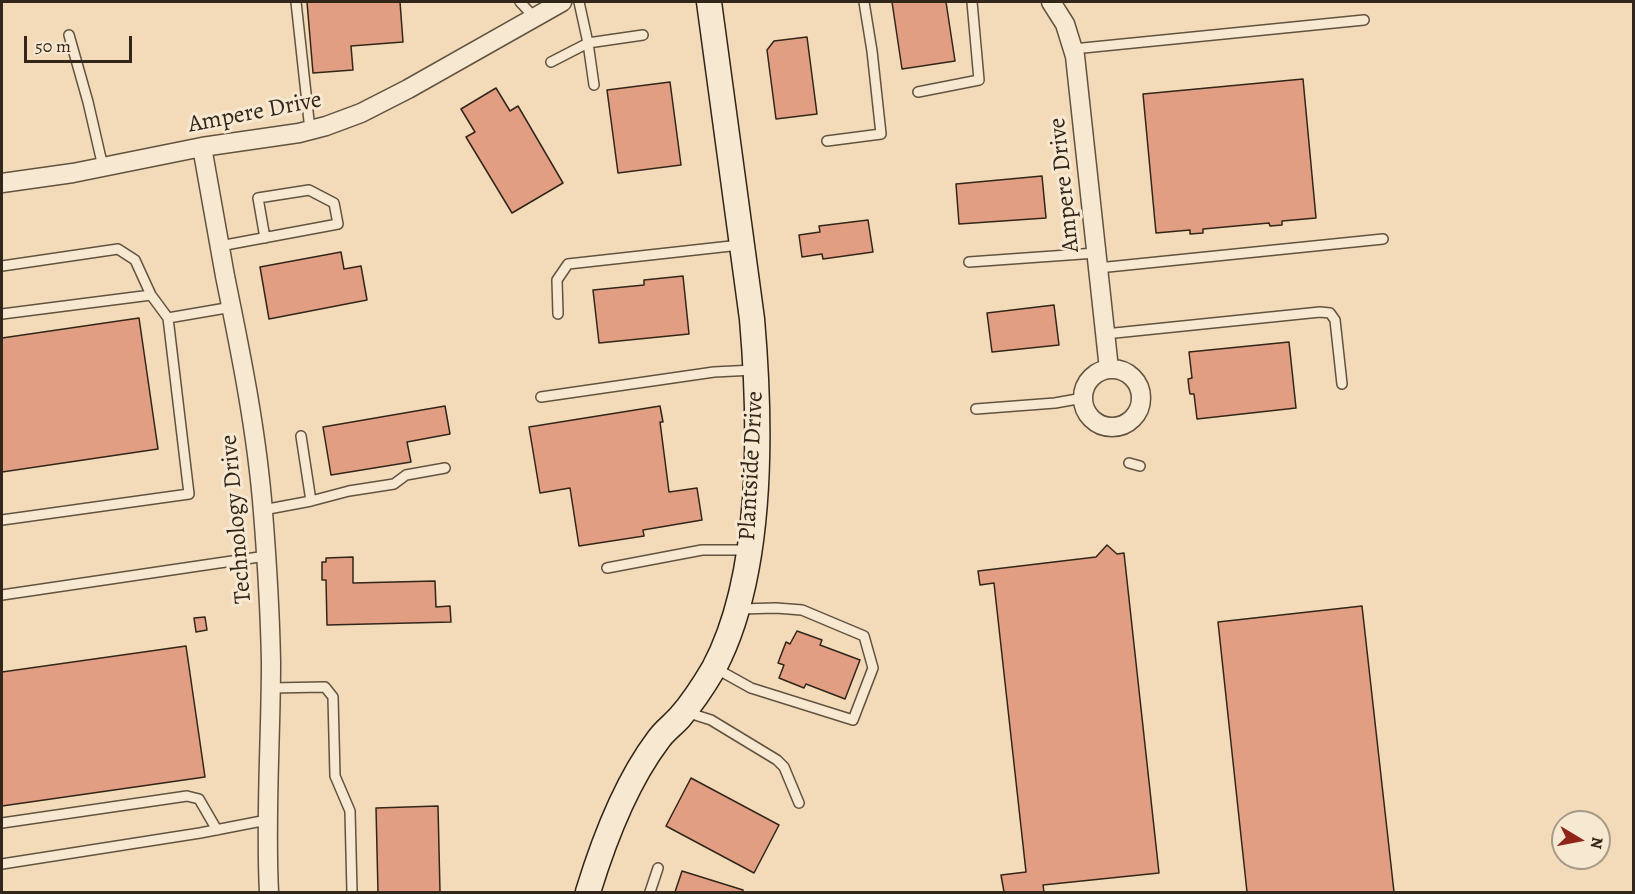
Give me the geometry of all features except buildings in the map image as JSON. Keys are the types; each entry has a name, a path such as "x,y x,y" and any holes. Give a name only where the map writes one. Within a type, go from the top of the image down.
{"street":[{"name":"Ampere Drive","path":"2,183 310,130 361,113 399,94 562,2"},
{"name":"Plantside Drive","path":"588,892 613,824 634,780 658,739 684,712 714,668 736,610 748,550 756,468 756,370 752,319 710,2"},
{"name":"Ampere Drive","path":"1051,2 1065,24 1073,49 1109,369"},
{"name":"Technology Drive","path":"202,147 252,420 263,510 270,688 267,820 269,892"},
{"path":"1109,369 1126,372 1134,378 1140,388 1141,404 1135,417 1123,425 1112,427 1101,425 1093,420 1085,408 1083,398 1089,381 1096,374 1109,369"}],"lane":[{"path":"296,2 310,130"},
{"path":"520,2 534,17"},
{"path":"579,2 594,85"},
{"path":"827,141 881,134 864,2"},
{"path":"918,92 979,80 972,2"},
{"path":"1073,49 1364,20"},
{"path":"69,35 103,167"},
{"path":"551,62 588,43 643,35"},
{"path":"220,246 265,238 338,224 334,203 309,190 258,198 265,238"},
{"path":"969,262 1097,260 1383,239"},
{"path":"558,314 557,280 568,264 742,245"},
{"path":"2,266 118,249 135,260 152,295 168,318 189,494 2,520"},
{"path":"2,314 152,295"},
{"path":"168,318 232,307"},
{"path":"1105,334 1320,312 1329,313 1335,320 1342,384"},
{"path":"541,397 714,372 756,370"},
{"path":"976,409 1054,403 1083,398"},
{"path":"301,436 311,501"},
{"path":"1129,463 1140,466"},
{"path":"263,510 394,483 406,476 445,468"},
{"path":"607,567 702,550 748,550"},
{"path":"2,595 266,556"},
{"path":"714,668 751,688 854,720 873,668 864,636 802,610 776,608 736,610"},
{"path":"270,688 325,687 333,697 335,776 350,811 352,892"},
{"path":"684,712 711,720 777,760 784,767 799,803"},
{"path":"2,823 188,796 199,800 217,830"},
{"path":"2,864 267,820"},
{"path":"650,892 658,868"}]}
